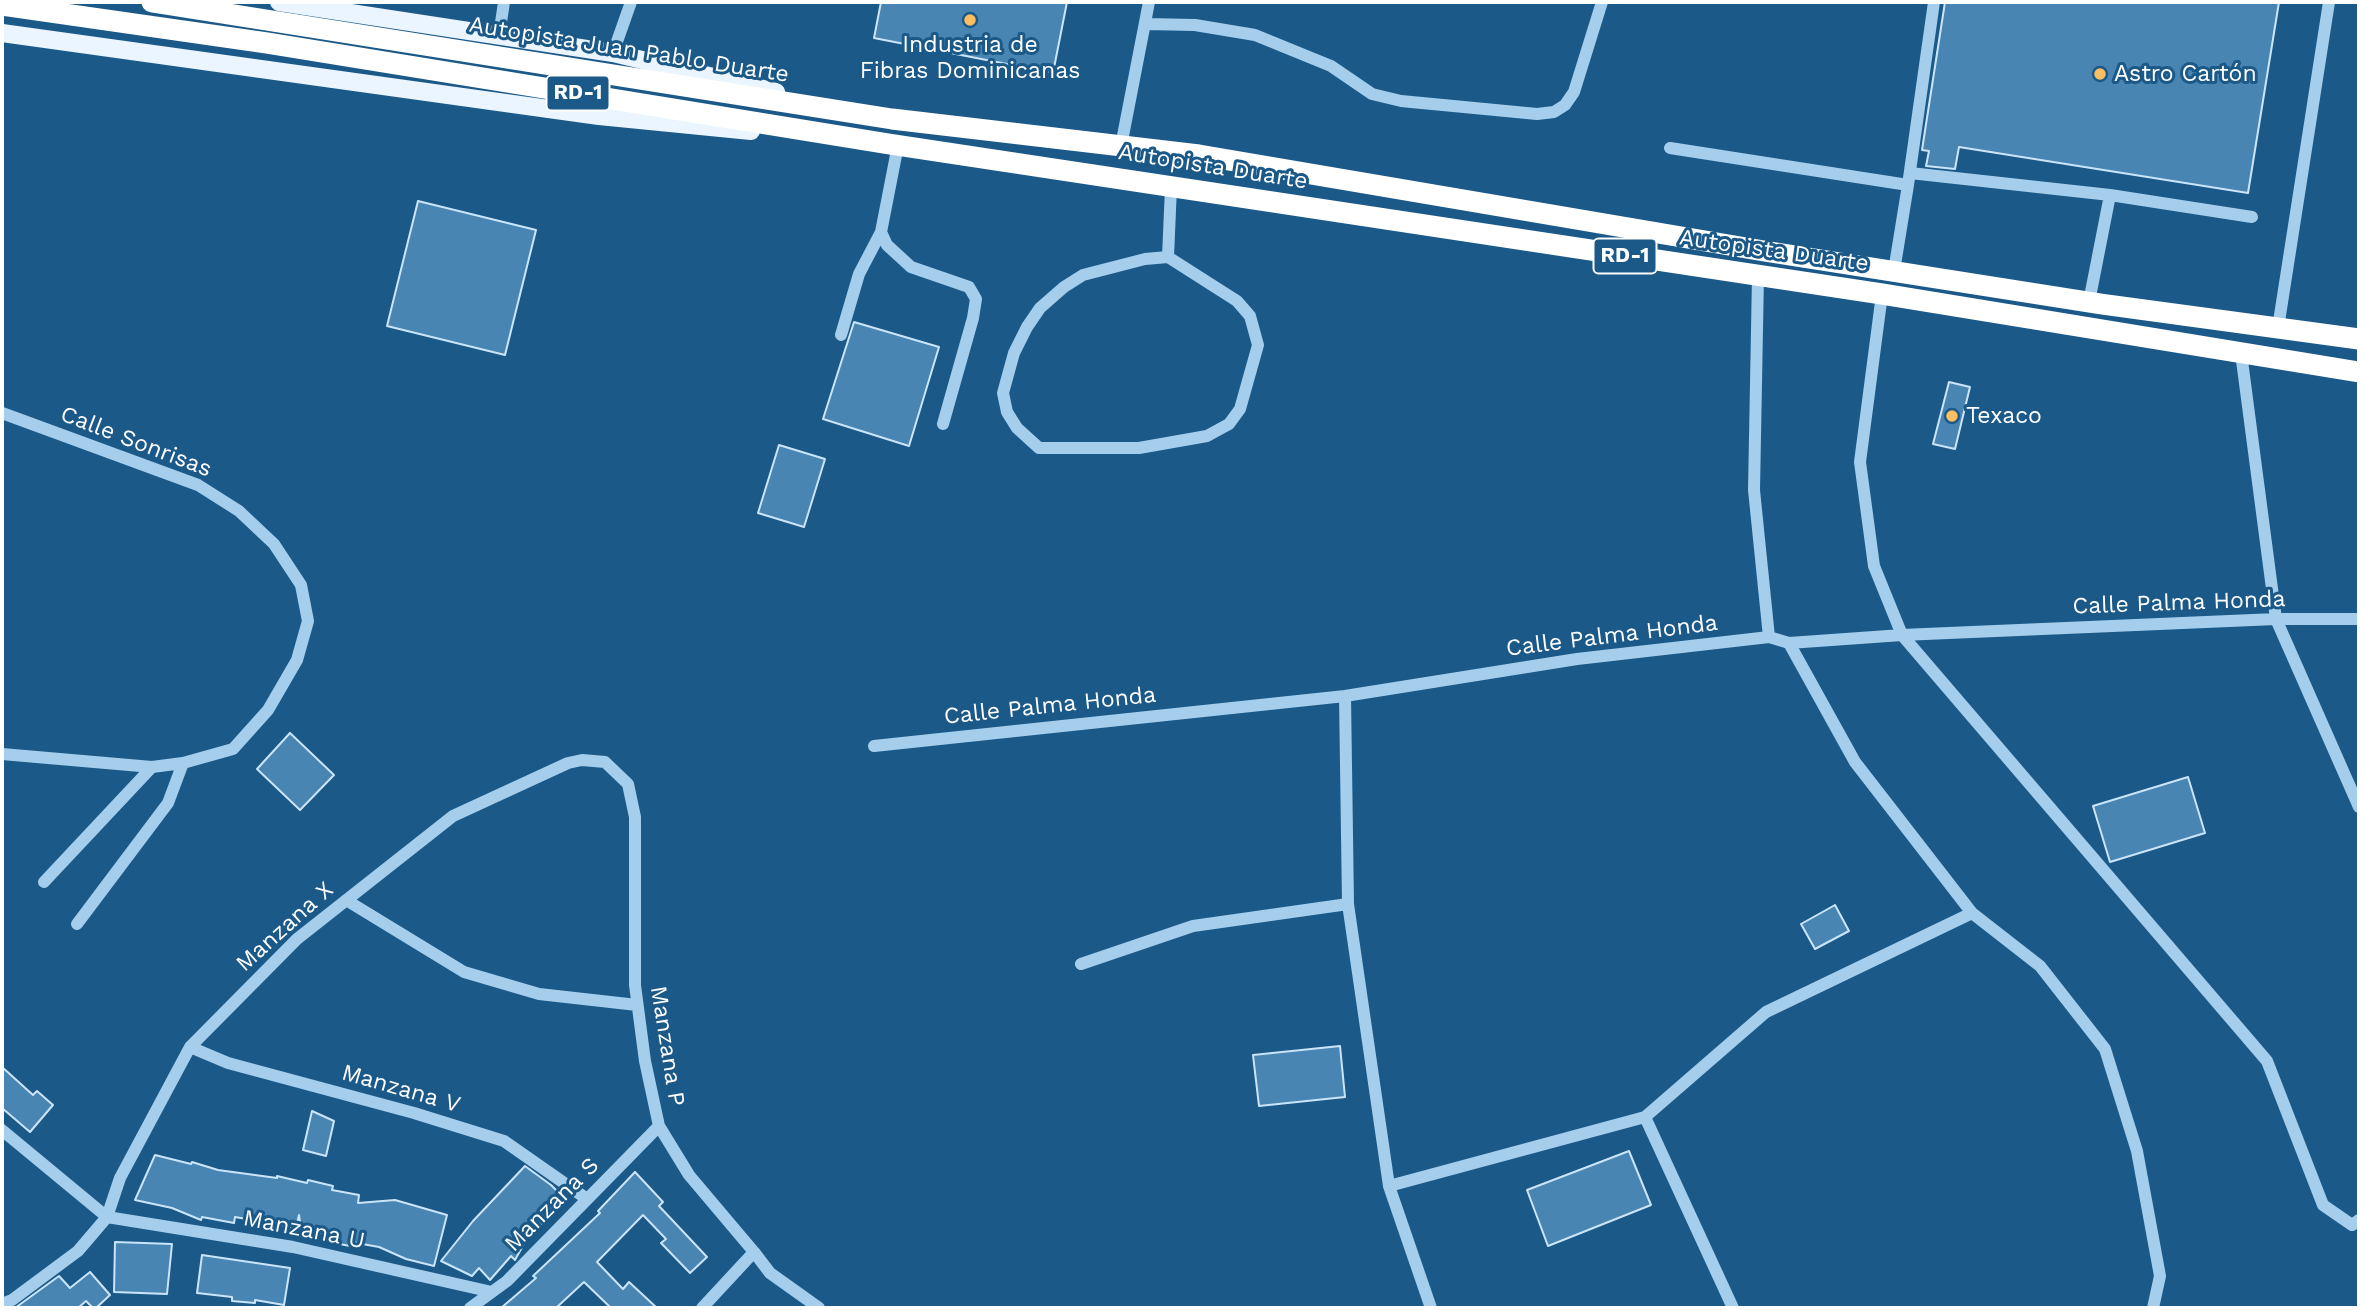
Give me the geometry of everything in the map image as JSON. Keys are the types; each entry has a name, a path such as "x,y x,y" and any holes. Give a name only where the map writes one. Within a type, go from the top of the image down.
{"highway":[{"name":"RD-1","path":"152,2 277,11"},
{"name":"RD-1","path":"2,5 267,43 893,144"},
{"name":"Autopista Juan Pablo Duarte","path":"277,11 892,119"},
{"name":"Autopista Duarte","path":"892,119 1199,155 2089,302 2359,339"},
{"name":"Autopista Duarte","path":"893,144 1882,294 2359,372"}],"main road":[{"path":"277,11 499,36 613,53 892,119"},
{"path":"2,33 599,116 893,144"}],"street":[{"path":"499,36 504,2"},
{"path":"613,53 631,2"},
{"path":"1121,146 1149,2"},
{"path":"1146,24 1195,25 1255,35 1331,66 1372,94 1401,101 1537,114 1554,112 1565,105 1574,92 1602,2"},
{"path":"1894,271 1934,2"},
{"path":"2278,328 2329,2"},
{"path":"841,335 859,274 881,232 893,144"},
{"path":"1670,148 1909,179 2110,195 2252,217"},
{"path":"1168,257 1171,187"},
{"path":"2089,302 2110,195"},
{"path":"881,232 887,245 911,267 968,287 976,299 943,424"},
{"path":"1168,257 1237,301 1250,316 1258,345 1240,410 1229,424 1207,436 1139,448 1039,448 1017,428 1007,412 1003,393 1014,353 1027,327 1040,308 1083,275 1145,259 1168,257"},
{"path":"1758,276 1754,490 1769,637"},
{"path":"1882,294 1860,462 1874,566 1902,635 2267,1061 2323,1205 2352,1225 2359,1220"},
{"path":"2241,353 2276,619 2359,807"},
{"name":"Calle Sonrisas","path":"2,413 198,485 239,511 274,544 301,585 308,621 297,660 268,709 233,750 183,763 152,767 2,754"},
{"name":"Calle Palma Honda","path":"874,746 1345,696 1577,659 1769,637 1788,643 1902,635 2276,619 2359,619"},
{"path":"1788,643 1855,762 1972,913 2040,966 2105,1049 2137,1151 2144,1188 2160,1276 2153,1308"},
{"path":"1345,696 1349,904 1389,1186 1430,1308"},
{"name":"Manzana X","path":"107,1217 120,1178 190,1047 298,939 453,816 568,763 582,760"},
{"name":"Manzana P","path":"582,760 605,762 628,784 633,806 636,830 635,985 645,1061 659,1126 689,1175 770,1273 819,1308"},
{"path":"77,924 168,803 183,763"},
{"path":"44,882 152,767"},
{"path":"346,900 464,972 540,994 638,1005"},
{"path":"1081,964 1193,926 1349,904"},
{"path":"1389,1186 1645,1117 1766,1012 1972,913"},
{"name":"Manzana V","path":"190,1047 228,1063 414,1113 504,1141 587,1199"},
{"path":"1645,1117 1734,1308"},
{"name":"Manzana S","path":"470,1308 507,1281 659,1126"},
{"path":"2,1130 107,1217 78,1251 12,1300 2,1304"},
{"name":"Manzana U","path":"107,1217 293,1247 492,1292"},
{"path":"702,1308 754,1252"}],"building":[{"name":"Industria de Fibras Dominicanas","path":"881,2 1067,2 1053,73 874,38"},
{"name":"Astro Cartón","path":"1945,2 2279,2 2248,193 1959,147 1955,169 1926,166 1929,151 1922,150"},
{"path":"418,201 536,230 505,355 387,326"},
{"path":"854,322 939,347 909,446 823,419"},
{"name":"Texaco","path":"1949,382 1970,387 1955,449 1933,444"},
{"path":"779,445 825,459 804,527 758,513"},
{"path":"290,733 334,775 300,810 257,769"},
{"path":"2188,777 2205,833 2110,862 2093,806"},
{"path":"1835,905 1849,931 1815,949 1801,924"},
{"path":"1340,1046 1345,1097 1259,1106 1253,1055"},
{"path":"2,1067 33,1095 37,1091 53,1105 30,1132 2,1108"},
{"path":"312,1111 334,1121 326,1156 303,1150"},
{"path":"1629,1151 1651,1205 1548,1246 1527,1190"},
{"path":"155,1155 218,1170 277,1176 307,1183 308,1180 333,1186 332,1190 359,1195 358,1203 395,1200 447,1215 434,1266 406,1259 379,1247 351,1242 350,1246 329,1242 330,1235 301,1229 299,1215 296,1228 235,1217 234,1223 202,1217 201,1220 172,1208 135,1200"},
{"path":"525,1166 565,1199 526,1240 515,1260 511,1256 490,1280 479,1268 472,1276 441,1261 473,1221"},
{"path":"635,1172 663,1202 659,1206 707,1257 690,1273 661,1243 666,1239 643,1215 597,1262 623,1289 629,1282 657,1308 611,1308 584,1282 556,1308 501,1308 536,1278 533,1276 600,1213 598,1211"},
{"path":"115,1242 172,1244 167,1294 114,1292"},
{"path":"202,1255 290,1268 284,1305 255,1300 255,1303 232,1301 232,1297 197,1293"},
{"path":"90,1272 110,1295 96,1308 86,1301 78,1308 15,1308 59,1276 70,1288"}],"place":[{"name":"Industria de Fibras Dominicanas","path":"970,20"},
{"name":"Astro Cartón","path":"2100,74"},
{"name":"Texaco","path":"1952,416"}]}
